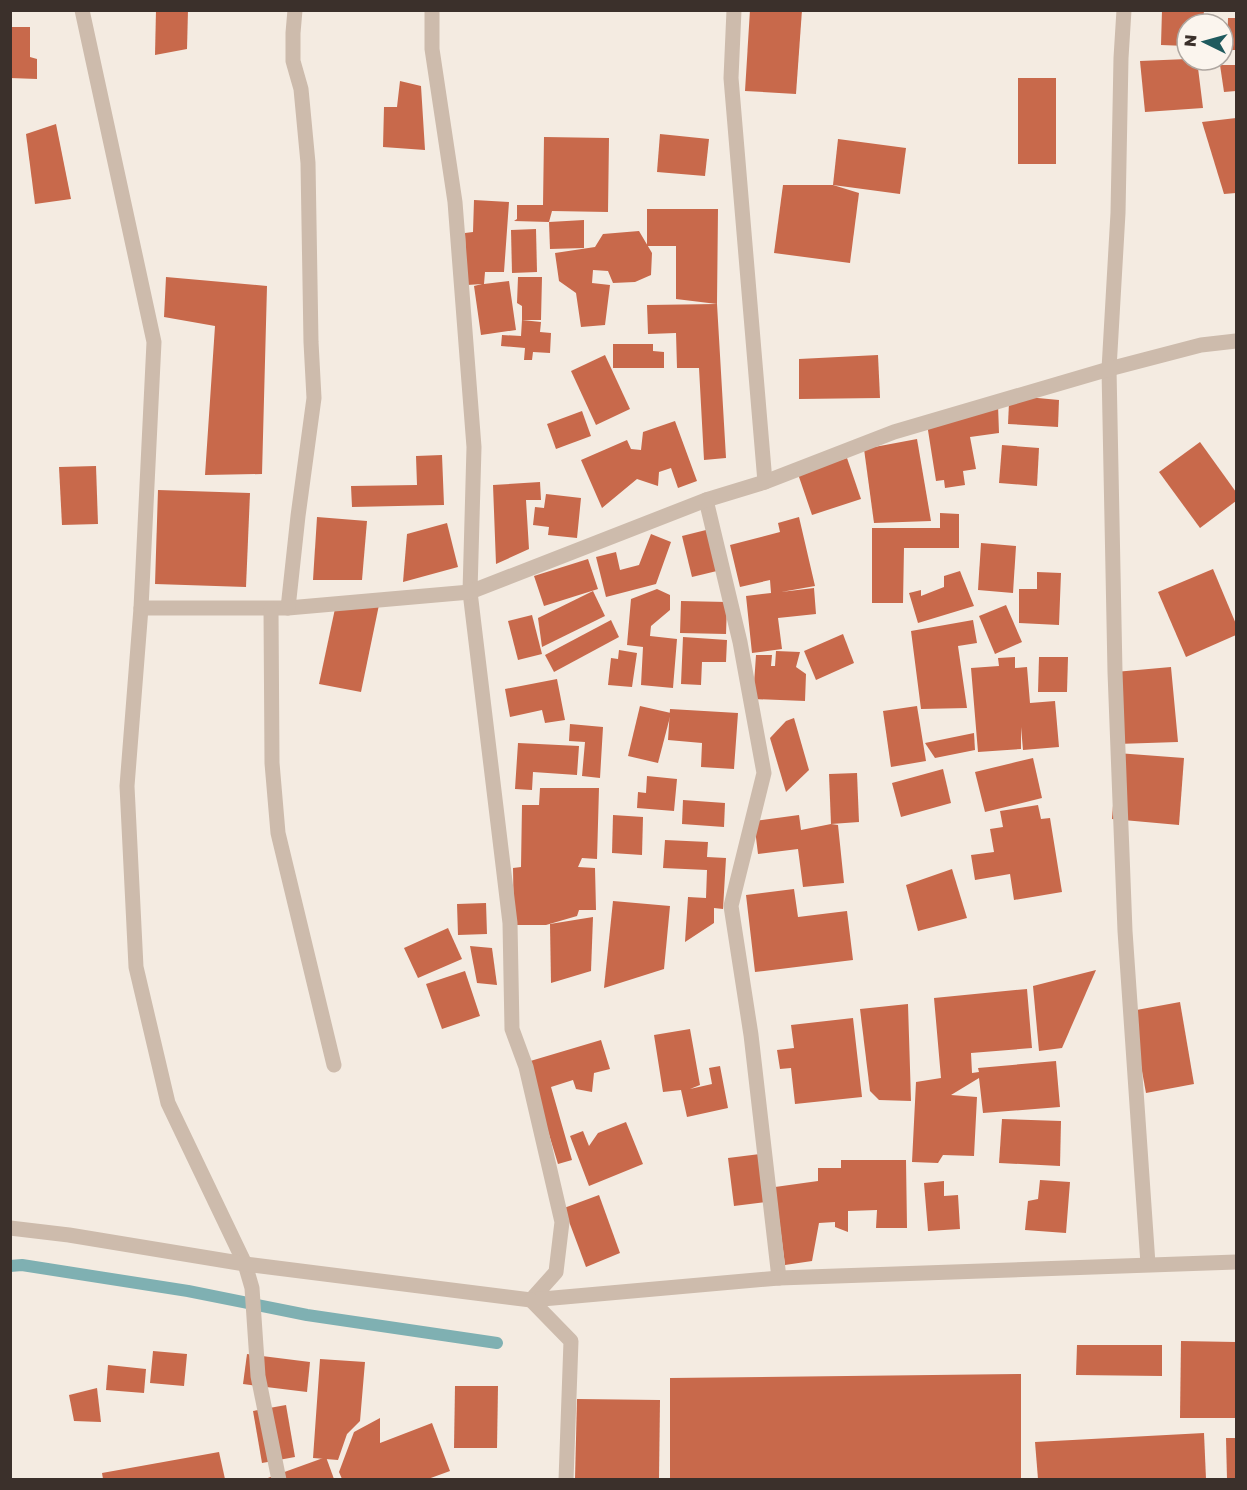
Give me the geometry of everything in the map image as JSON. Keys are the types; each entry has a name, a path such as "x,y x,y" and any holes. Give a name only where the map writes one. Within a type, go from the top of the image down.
{"street":[{"path":"82,10 154,342 141,608 127,786 136,967 168,1103 245,1264 252,1288 258,1376 279,1479"},
{"path":"288,608 314,398 308,163 301,89 293,61 296,10"},
{"path":"432,10 432,49 455,202 474,447 470,592 510,924 512,1029 526,1067 562,1222 556,1272 531,1300"},
{"path":"734,10 731,78 765,482"},
{"path":"1124,10 1118,213 1109,369 1117,753 1125,931 1148,1264"},
{"path":"141,608 271,609 470,592 706,500 765,482 894,432 1109,369 1201,345 1236,341"},
{"path":"706,500 742,652 764,773 731,906 751,1035 779,1278"},
{"path":"271,609 272,763 278,833 334,1065"},
{"path":"10,1228 69,1235 245,1264 531,1300 779,1278 1236,1262"},
{"path":"531,1300 571,1341 566,1479"}],"building":[{"path":"156,10 188,10 187,49 155,55"},
{"path":"750,10 802,10 796,94 745,91"},
{"path":"1162,10 1204,10 1204,12 1175,12 1175,46 1161,45"},
{"path":"1235,18 1236,18 1235,50"},
{"path":"10,27 30,27 30,57 37,59 37,79 10,78"},
{"path":"1175,60 1175,72 1198,72 1203,108 1145,112 1140,61"},
{"path":"1236,65 1236,91 1224,92 1221,72 1235,72"},
{"path":"1018,78 1056,78 1056,164 1018,164"},
{"path":"400,81 421,86 425,150 383,147 384,107 397,107"},
{"path":"1236,118 1236,193 1224,194 1202,122"},
{"path":"56,124 71,199 35,204 26,134"},
{"path":"660,134 709,139 705,176 657,172"},
{"path":"544,137 609,138 608,212 552,211 549,222 514,221 517,219 517,205 543,205"},
{"path":"838,139 906,148 900,194 833,185"},
{"path":"783,185 833,185 859,193 850,263 774,253"},
{"path":"474,200 509,202 504,272 485,272 484,284 509,281 516,330 481,335 474,286 482,284 467,285 465,233 473,232"},
{"path":"647,209 718,209 717,304 676,299 676,246 647,246"},
{"path":"584,220 584,248 550,249 549,222"},
{"path":"536,229 537,272 512,273 511,230"},
{"path":"639,231 652,253 651,275 635,282 613,283 608,271 593,270 592,283 610,285 605,325 581,327 576,293 559,281 555,253 595,247 603,234"},
{"path":"166,277 267,286 262,474 205,475 215,326 164,317"},
{"path":"518,277 542,277 541,320 522,320 522,306 517,303"},
{"path":"717,304 726,458 704,460 699,368 677,368 676,333 648,334 647,305"},
{"path":"522,320 541,322 540,332 551,333 550,353 533,352 532,360 524,360 525,348 501,346 502,335 521,336"},
{"path":"613,344 653,344 653,351 664,352 664,368 613,368"},
{"path":"605,355 630,409 596,425 571,371"},
{"path":"878,355 880,398 799,399 799,359"},
{"path":"1027,397 1059,400 1058,427 1008,424 1009,403"},
{"path":"998,405 999,433 970,437 976,469 963,471 965,485 945,488 944,480 936,481 927,424"},
{"path":"582,411 591,436 556,449 547,424"},
{"path":"675,421 697,481 678,488 671,468 659,472 658,486 637,479 602,508 581,460 627,440 631,449 641,450 643,432"},
{"path":"917,439 931,521 874,523 864,449"},
{"path":"1200,442 1236,492 1236,501 1200,528 1159,472"},
{"path":"1002,445 1039,448 1037,486 999,483"},
{"path":"442,455 444,505 352,507 351,486 417,485 416,456"},
{"path":"847,458 861,499 812,515 798,474"},
{"path":"96,466 98,524 62,525 59,467"},
{"path":"540,482 541,500 526,500 529,549 496,564 493,485"},
{"path":"158,490 250,493 246,587 155,584"},
{"path":"546,494 581,498 577,538 548,535 549,527 533,525 535,507 544,508"},
{"path":"940,513 959,514 959,548 904,548 903,603 872,603 872,528 940,528"},
{"path":"317,517 367,521 362,580 313,580"},
{"path":"799,517 815,586 781,592 814,588 816,614 778,618 782,649 752,653 746,596 771,593 770,580 740,587 730,545 780,532 778,523"},
{"path":"447,523 458,567 403,582 407,534"},
{"path":"710,529 721,570 692,577 682,536"},
{"path":"651,534 671,542 656,584 606,597 596,557 616,552 620,570 639,565"},
{"path":"981,543 1016,546 1013,593 978,590"},
{"path":"588,559 598,589 544,606 534,576"},
{"path":"1213,569 1236,624 1236,635 1186,657 1158,592"},
{"path":"960,571 974,606 918,623 909,593 921,590 921,596 944,587 944,576"},
{"path":"1037,572 1061,573 1059,625 1019,623 1019,589 1037,589"},
{"path":"657,589 670,595 670,610 651,626 650,636 677,639 673,688 641,685 643,647 627,645 631,599"},
{"path":"593,591 605,616 542,647 538,618"},
{"path":"380,600 361,692 319,684 336,604"},
{"path":"681,601 727,602 726,634 680,633"},
{"path":"1006,605 1022,642 995,654 979,616"},
{"path":"532,615 542,654 518,660 508,621"},
{"path":"611,620 619,637 554,672 545,655"},
{"path":"973,620 977,643 958,646 967,708 921,709 911,631"},
{"path":"843,634 854,663 816,680 804,651"},
{"path":"683,637 727,640 726,662 702,662 701,685 681,684"},
{"path":"619,650 637,653 632,687 608,685 611,658 618,659"},
{"path":"776,651 800,652 796,667 806,674 805,701 753,699 756,655 772,655 771,666 775,666"},
{"path":"1015,657 1015,668 1027,667 1030,703 1055,701 1059,747 1023,750 1021,727 1021,749 978,752 971,668 999,666 998,658"},
{"path":"1039,657 1068,657 1067,692 1038,692"},
{"path":"1171,667 1178,742 1117,744 1115,672"},
{"path":"557,679 565,720 545,723 542,710 510,717 505,689"},
{"path":"640,706 671,713 658,763 628,756"},
{"path":"917,706 926,761 891,767 883,711"},
{"path":"670,709 738,713 734,769 701,767 702,743 668,740"},
{"path":"794,718 809,770 786,792 770,738 786,721"},
{"path":"570,724 603,727 600,778 582,776 585,742 569,741"},
{"path":"974,733 975,750 935,758 925,743"},
{"path":"518,743 579,746 577,775 533,772 532,790 515,789"},
{"path":"1117,753 1184,758 1179,825 1112,819"},
{"path":"1033,758 1042,798 985,812 975,772"},
{"path":"943,769 951,803 901,817 892,783"},
{"path":"857,773 859,822 831,824 829,774"},
{"path":"647,776 677,779 674,811 637,808 638,792 646,793"},
{"path":"540,788 599,788 597,859 582,858 578,867 595,868 596,910 579,910 577,916 546,925 514,925 513,868 521,867 522,805 539,805"},
{"path":"683,800 725,803 724,827 682,824"},
{"path":"1038,805 1041,819 1050,818 1062,892 1014,900 1010,874 975,880 971,855 994,852 990,829 1003,827 1000,811"},
{"path":"613,815 643,817 642,855 612,853"},
{"path":"799,815 801,830 831,824 838,825 844,883 803,887 798,849 758,854 754,821"},
{"path":"665,840 708,842 707,857 726,858 723,909 714,908 714,923 685,942 688,897 706,898 707,870 663,868"},
{"path":"952,869 967,918 918,931 906,885"},
{"path":"794,889 798,917 847,911 853,960 755,972 746,895"},
{"path":"613,901 670,906 664,969 604,988"},
{"path":"486,903 487,934 458,935 457,904"},
{"path":"593,917 591,971 551,983 550,924"},
{"path":"448,928 462,959 418,978 404,948"},
{"path":"470,946 492,948 497,985 477,983"},
{"path":"1096,970 1062,1048 1039,1051 1033,986"},
{"path":"465,971 480,1016 442,1029 426,984"},
{"path":"1027,989 1032,1048 971,1053 972,1073 979,1072 978,1068 1056,1061 1060,1107 983,1113 979,1078 951,1095 977,1097 974,1156 943,1155 938,1163 912,1162 916,1082 941,1078 934,998"},
{"path":"1180,1002 1194,1084 1146,1093 1131,1011"},
{"path":"908,1004 911,1101 879,1100 870,1091 860,1009"},
{"path":"853,1018 862,1097 795,1104 791,1068 780,1069 777,1050 794,1048 791,1025"},
{"path":"690,1029 700,1085 690,1089 712,1084 709,1068 720,1066 728,1108 687,1117 681,1090 663,1092 654,1035"},
{"path":"601,1040 610,1069 594,1073 592,1092 576,1089 573,1080 551,1087 572,1160 558,1164 527,1062"},
{"path":"1002,1119 1061,1121 1060,1166 999,1163"},
{"path":"626,1122 643,1164 589,1186 570,1136 583,1131 589,1146 598,1133"},
{"path":"760,1154 766,1202 734,1206 728,1158"},
{"path":"841,1160 906,1160 907,1228 876,1228 877,1210 848,1211 848,1232 835,1227 835,1222 819,1223 812,1261 785,1265 775,1187 818,1181 818,1168 841,1168"},
{"path":"1040,1180 1070,1182 1066,1233 1025,1230 1028,1201 1038,1199"},
{"path":"944,1181 944,1196 958,1195 960,1229 928,1231 924,1183"},
{"path":"599,1195 620,1253 586,1267 564,1208"},
{"path":"1181,1341 1236,1342 1236,1418 1180,1418"},
{"path":"1077,1345 1162,1345 1162,1376 1076,1375"},
{"path":"153,1351 187,1354 184,1386 150,1383"},
{"path":"247,1354 310,1362 307,1392 243,1384"},
{"path":"320,1359 365,1362 360,1421 347,1434 338,1460 313,1458"},
{"path":"108,1365 146,1369 144,1393 106,1390"},
{"path":"1021,1374 1021,1479 670,1479 670,1378"},
{"path":"455,1386 498,1386 497,1448 454,1448"},
{"path":"97,1388 101,1422 74,1421 69,1395"},
{"path":"577,1399 660,1400 659,1479 575,1479"},
{"path":"286,1405 295,1457 262,1463 253,1411"},
{"path":"380,1418 380,1443 432,1423 450,1471 428,1479 342,1479 339,1472 354,1432"},
{"path":"1204,1433 1206,1479 1038,1479 1035,1442"},
{"path":"1226,1438 1236,1438 1236,1479 1227,1479"},
{"path":"219,1452 225,1479 103,1479 102,1473"},
{"path":"326,1457 334,1479 265,1479"}],"waterway":[{"path":"10,1266 22,1265 188,1291 307,1315 497,1343"}]}
